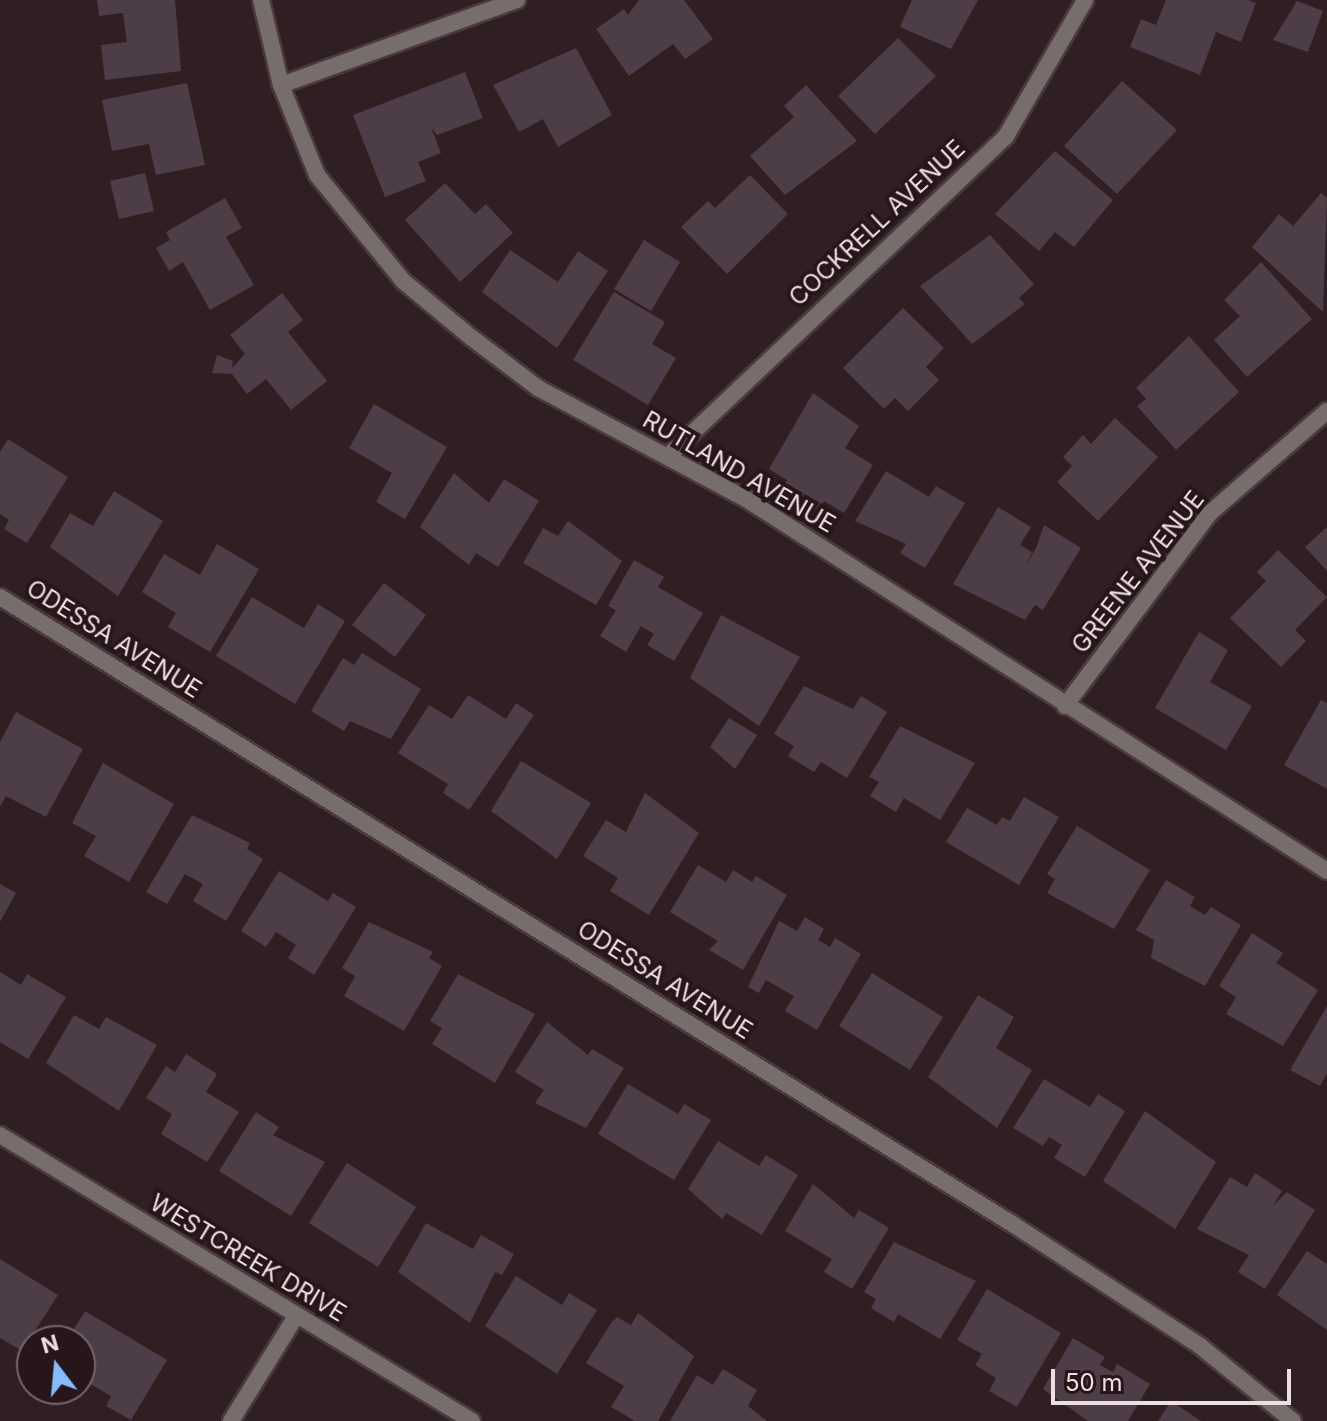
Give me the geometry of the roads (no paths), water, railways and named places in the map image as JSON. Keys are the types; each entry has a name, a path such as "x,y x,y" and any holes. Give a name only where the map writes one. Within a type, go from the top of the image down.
{"street":[{"name":"RUTLAND AVENUE","path":"261,0 281,85 317,175 403,281 538,388 668,456 1327,871"},
{"path":"281,85 517,0"},
{"name":"COCKRELL AVENUE","path":"668,456 1006,136 1085,0"},
{"name":"GREENE AVENUE","path":"1065,706 1210,513 1327,411"},
{"name":"ODESSA AVENUE","path":"0,597 1014,1225 1200,1346 1293,1421"},
{"name":"WESTCREEK DRIVE","path":"0,1135 472,1421"},
{"path":"231,1421 296,1316"}]}
